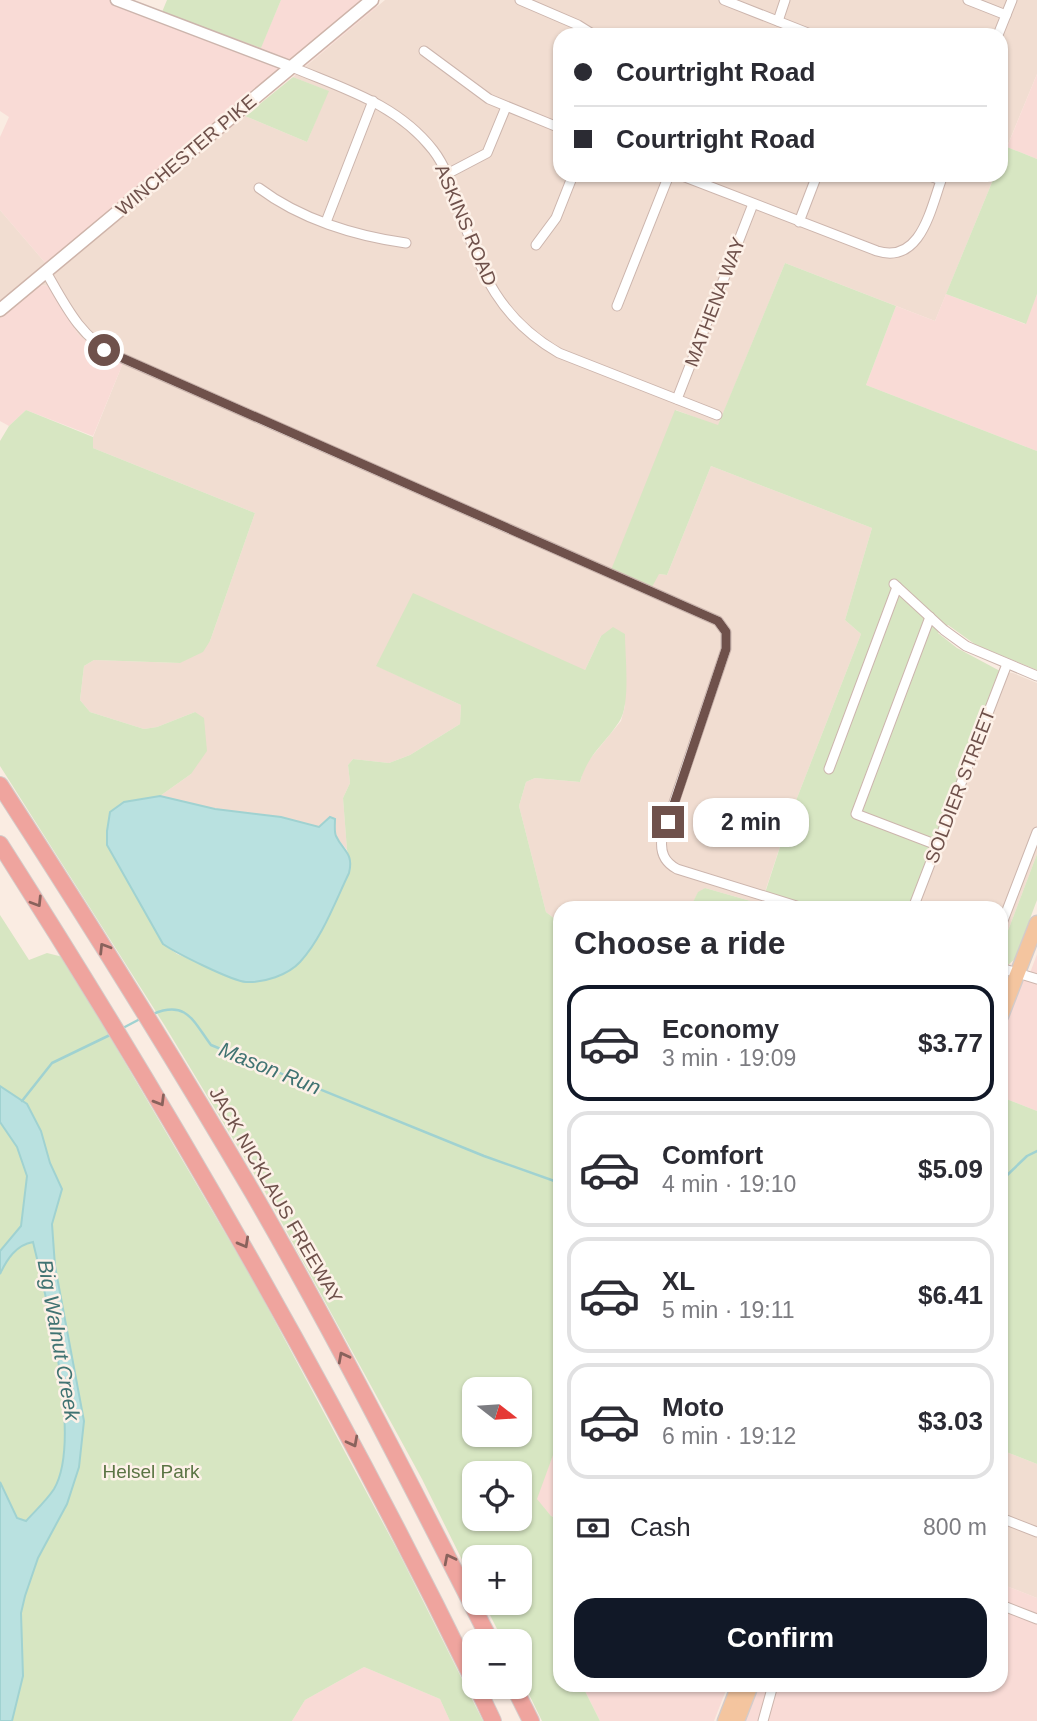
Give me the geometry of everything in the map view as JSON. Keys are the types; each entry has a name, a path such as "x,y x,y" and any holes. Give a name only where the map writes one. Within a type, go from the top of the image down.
{"highway":[{"name":"JACK NICKLAUS FREEWAY","path":"0,785 156,1031 253,1193 401,1464 484,1629"},
{"path":"0,844 109,1017 296,1336 462,1658"},
{"path":"483,1699 494,1721"},
{"path":"520,1699 531,1721"}],"main road":[{"name":"WINCHESTER PIKE","path":"0,310 372,0"},
{"path":"1008,997 1037,923"},
{"path":"725,1721 736,1692"},
{"path":"737,1721 748,1692"}],"street":[{"path":"116,0 292,67"},
{"path":"520,0 583,28"},
{"path":"724,0 796,28"},
{"path":"778,21 785,0"},
{"path":"968,0 1006,15"},
{"path":"1001,28 1012,0"},
{"path":"424,51 479,93 553,125"},
{"name":"ASKINS ROAD","path":"292,67 373,101 416,131 434,151 447,174 486,278 501,304 518,324 559,353 717,415"},
{"path":"326,222 373,101"},
{"path":"447,174 487,153 506,107"},
{"path":"536,245 556,218 570,182"},
{"path":"617,306 666,182"},
{"path":"698,182 885,253 905,250 920,236 940,182"},
{"path":"799,222 814,182"},
{"path":"259,188 279,203 360,236 406,243"},
{"name":"MATHENA WAY","path":"677,399 753,204"},
{"path":"46,272 81,330 96,344 115,355 718,621 726,632 726,649 662,838 663,856 669,865 677,869 780,901"},
{"path":"829,769 894,585 966,646 1037,676"},
{"path":"930,617 856,814 937,845"},
{"name":"SOLDIER STREET","path":"916,901 1007,664"},
{"path":"1008,908 1037,832"},
{"path":"1008,970 1037,979"},
{"path":"1008,1521 1037,1532"},
{"path":"1008,1608 1037,1619"},
{"path":"763,1721 772,1692"}],"shaded area":[{"path":"0,0 130,0 261,47 281,0 371,0 377,7 54,273 0,210 0,137 9,117 0,111"},
{"path":"385,0 1037,0 1037,74 1008,144 1008,28 553,28 553,182 992,182 935,321 785,263 718,426 676,410 659,574 667,575 711,466 872,528 845,620 861,634 790,816 762,901 750,901 705,888 694,901 553,901 553,918 546,912 519,806 526,782 535,778 580,782 585,765 621,721 625,706 625,634 601,636 585,670 377,666 461,705 460,724 410,755 389,763 353,759 348,765 350,783 343,798 347,850 335,835 335,819 319,827 281,817 215,809 160,796 191,774 195,712 157,727 144,729 90,712 80,700 84,666 94,660 179,663 210,641 255,513 93,448 93,437 123,363 98,351 78,334 49,286 39,285 0,318 0,210 54,273 245,116 307,142 328,91 293,77"},
{"path":"1037,74 1037,159 1008,147"},
{"path":"39,285 49,286 78,334 98,351 123,363 93,436 26,410 9,426 0,421 0,318"},
{"path":"946,294 1025,324 1037,294 1037,451 866,385 896,306 935,321"},
{"path":"1000,671 1013,673 1037,683 1037,854 1008,931 1008,901 911,901"},
{"path":"1037,954 1037,1111 1008,1100 1008,966 1030,973"},
{"path":"1008,1453 1037,1464 1037,1598 1008,1587"},
{"path":"553,1454 553,1517 536,1499"},
{"path":"1008,1587 1037,1598 1037,1721 745,1721 756,1692 1008,1692"},
{"path":"364,1667 440,1699 450,1721 292,1721 305,1700"},
{"path":"586,1692 725,1692 714,1721 600,1721"}],"green space":[{"path":"167,0 281,0 261,48 162,12"},
{"path":"293,77 329,91 307,142 245,116"},
{"path":"1008,147 1037,159 1037,294 1026,324 946,294 992,182 1008,182"},
{"path":"785,263 896,306 866,385 1037,451 1037,670 976,645 948,625 938,633 957,648 1000,671 911,901 793,901 765,893 790,816 861,634 845,620 872,528 711,466 667,575 659,574 652,587 611,570 675,410 718,425"},
{"path":"26,410 93,437 93,448 255,513 210,641 203,652 180,663 94,660 84,666 80,700 90,712 144,729 157,727 195,712 204,718 207,751 191,774 160,796 124,802 163,944 177,954 245,982 299,963 318,936 349,873 351,864 347,850 343,798 350,783 348,765 353,759 389,763 410,755 460,724 461,705 376,666 413,593 585,670 601,636 613,627 625,634 626,692 619,722 592,757 580,782 535,778 526,782 519,806 546,912 553,918 553,1455 537,1499 553,1517 553,1692 586,1692 600,1721 542,1721 531,1699 532,1629 497,1629 490,1615 532,1615 532,1545 462,1545 462,1560 422,1479 265,1192 165,1026 0,766 0,441 9,426"},
{"path":"1037,854 1037,900 1015,959 1008,965 1008,931"},
{"path":"705,888 750,901 694,901 698,892"},
{"name":"Helsel Park","path":"0,915 29,960 47,953 63,957 254,1282 400,1555 462,1679 462,1699 472,1699 483,1721 450,1721 440,1699 364,1667 305,1700 292,1721 0,1721"},
{"path":"1008,1100 1037,1111 1037,1464 1008,1453"}],"water":[{"path":"160,796 215,809 281,817 319,827 330,817 335,819 336,836 349,856 349,873 321,931 295,967 275,977 246,982 217,972 163,944 107,845 110,812 124,802"},
{"name":"Big Walnut Creek","path":"0,1086 27,1104 41,1131 50,1163 62,1189 52,1224 55,1266 84,1421 79,1467 67,1504 38,1558 25,1596 21,1613 23,1676 12,1721 0,1721 0,1482 17,1518 26,1521 54,1489 62,1467 65,1437 64,1404 53,1331 33,1242 22,1246 13,1254 0,1274 0,1251 21,1226 27,1176 17,1147 0,1122"}],"waterway":[{"name":"Mason Run","path":"153,1014 165,1010 182,1011 194,1021 211,1045 484,1156 553,1181"},
{"name":"Mason Run","path":"121,1029 140,1019"},
{"name":"Mason Run","path":"22,1101 52,1063 112,1034"},
{"name":"Mason Run","path":"1008,1174 1027,1156 1037,1151"}],"route":[{"path":"104,350 718,621 726,632 726,649 668,822"}]}
